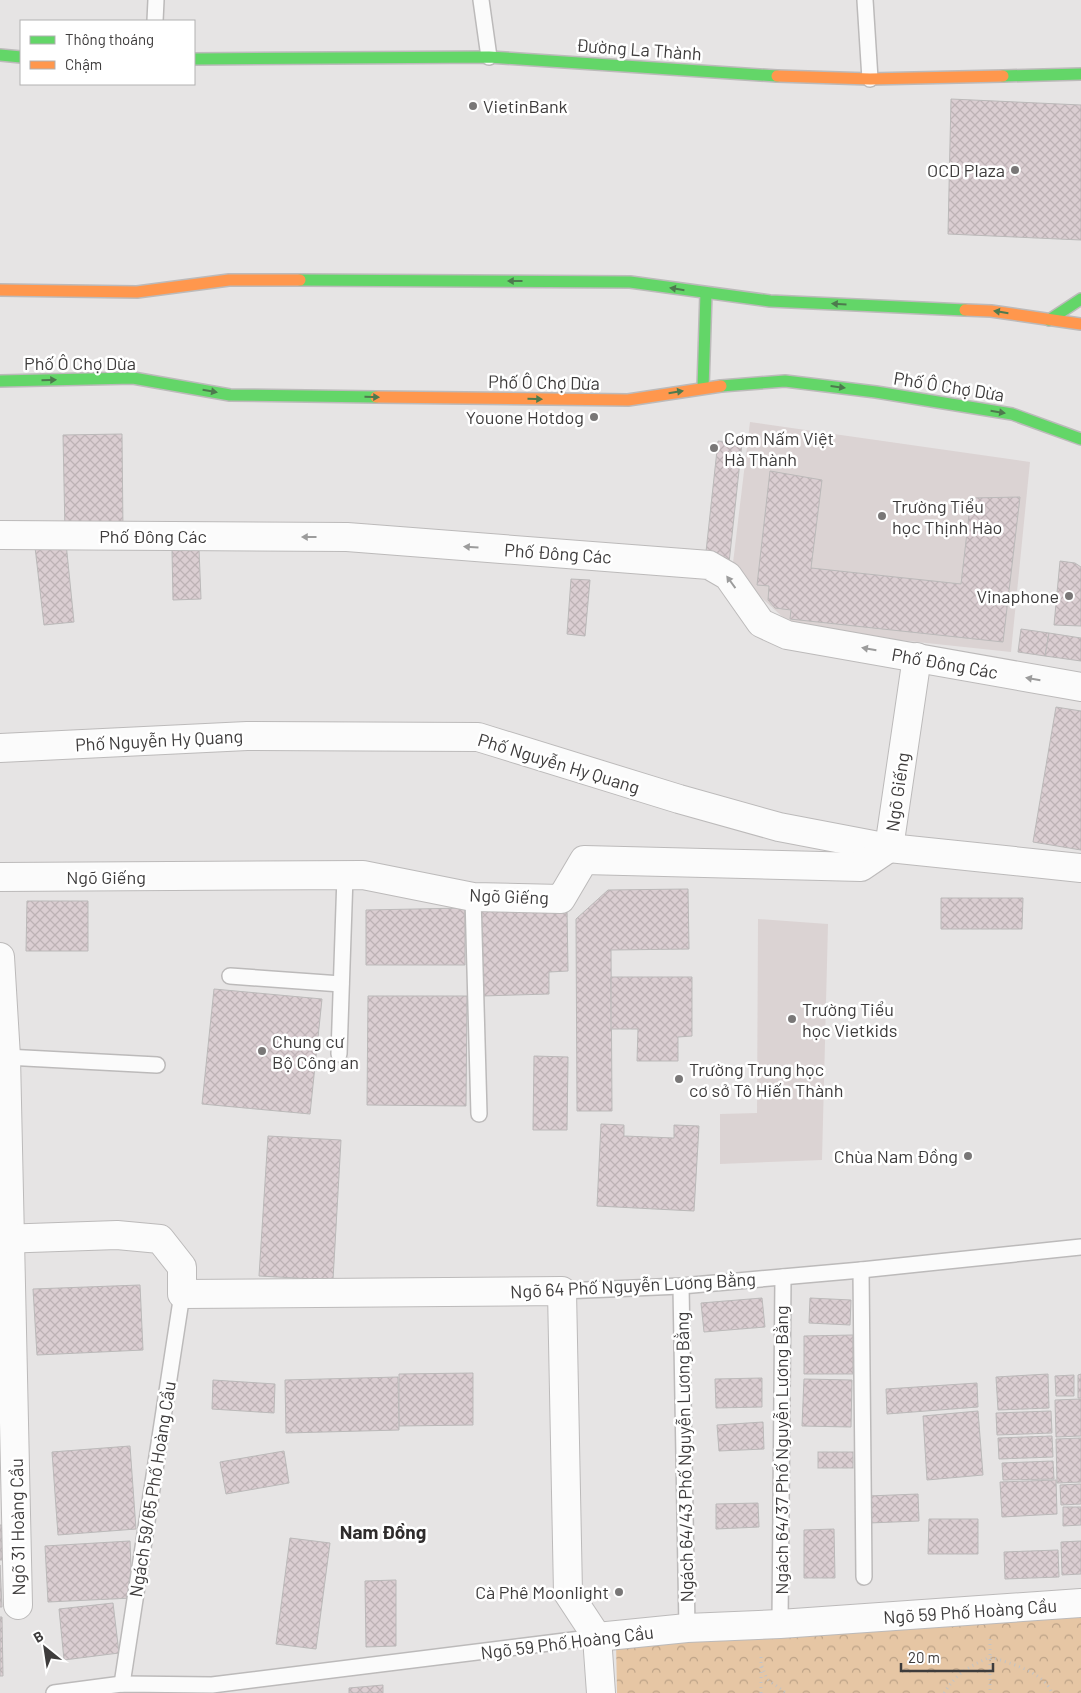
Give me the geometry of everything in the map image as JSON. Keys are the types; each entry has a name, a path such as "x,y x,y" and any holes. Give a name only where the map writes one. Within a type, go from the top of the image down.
{"main road":[{"path":"0,55 20,57"},
{"name":"Đường La Thành","path":"195,59 489,57 799,78 870,80 1081,74"},
{"path":"0,290 136,292 229,280 630,282 770,301 991,311 1081,324"},
{"path":"703,388 706,293"},
{"path":"1050,320 1081,299"},
{"path":"1050,320 1081,309"},
{"name":"Phố Ô Chợ Dừa","path":"0,381 133,378 230,395 628,400 703,388 785,381 876,392 1012,414 1081,440"}],"street":[{"name":"Phố Đông Các","path":"0,535 347,537 708,565 728,576 762,622 787,635 1081,687"},
{"name":"Ngõ Giếng","path":"0,877 363,875 473,897 561,898 584,860 861,867 889,848 917,657"},
{"name":"Phố Nguyễn Hy Quang","path":"0,748 247,736 478,737 679,799 779,827 889,848 1081,868"},
{"path":"0,957 6,1058 5,1238 118,1235 160,1239 182,1267 182,1294"},
{"name":"Ngõ 31 Hoàng Cầu","path":"5,1238 8,1479 18,1605"},
{"path":"562,1291 568,1594 597,1638 601,1693"},
{"name":"Ngõ 64 Phố Nguyễn Lương Bằng","path":"182,1294 562,1291"},
{"name":"Ngõ 59 Phố Hoàng Cầu","path":"597,1638 687,1628 1081,1603"}],"lane":[{"path":"155,20 156,0"},
{"path":"481,0 489,57"},
{"path":"866,0 870,80"},
{"path":"340,1054 345,876"},
{"path":"473,897 479,1114"},
{"path":"230,976 341,984"},
{"path":"6,1058 157,1065"},
{"name":"Ngõ 64 Phố Nguyễn Lương Bằng","path":"562,1291 681,1286 861,1270 1081,1247"},
{"path":"861,1270 864,1577"},
{"name":"Ngách 64/37 Phố Nguyễn Lương Bằng","path":"771,1624 783,1277"},
{"name":"Ngách 64/43 Phố Nguyễn Lương Bằng","path":"681,1286 687,1628"},
{"name":"Ngách 59/65 Phố Hoàng Cầu","path":"122,1684 182,1294"},
{"name":"Ngõ 59 Phố Hoàng Cầu","path":"54,1693 85,1691 122,1684 212,1689 597,1638"}],"path":[{"path":"989,1610 990,1693"},
{"path":"761,1693 762,1664 771,1624"},
{"path":"944,1693 954,1678 966,1668 990,1657 1033,1673 1050,1688 1052,1693"},
{"path":"762,1664 767,1679 786,1693"}],"shaded area":[{"name":"Trường Tiểu học Thịnh Hào","path":"750,422 1030,462 1011,652 796,629 732,571"},
{"name":"Trường Tiểu học Vietkids","path":"758,919 828,924 822,1160 720,1164 720,1114 757,1113"}],"green space":[{"path":"1081,1612 1081,1693 617,1693 616,1642"}],"building":[{"name":"OCD Plaza","path":"951,99 1081,105 1081,240 948,234"},
{"path":"122,434 123,531 65,532 63,435"},
{"path":"718,441 742,443 729,563 705,561"},
{"path":"770,471 822,480 811,568 961,584 971,498 1020,497 1003,642 790,619 791,610 775,608 768,600 769,586 757,585"},
{"path":"66,543 74,622 44,625 35,547"},
{"path":"199,549 201,599 173,600 172,550"},
{"name":"Vinaphone","path":"1060,561 1075,563 1081,567 1081,626 1054,625"},
{"path":"571,579 590,580 585,636 567,634"},
{"path":"1021,629 1049,633 1045,656 1018,652"},
{"path":"1049,633 1081,638 1081,661 1045,656"},
{"path":"1056,707 1081,711 1081,850 1033,842"},
{"path":"688,889 689,949 611,950 612,1111 577,1111 576,919 608,890"},
{"path":"941,898 1023,898 1022,929 941,929"},
{"path":"27,901 88,901 88,951 26,951"},
{"path":"465,908 465,965 366,965 366,910"},
{"path":"567,908 568,971 549,972 549,994 482,996 480,910"},
{"path":"611,977 692,977 692,1036 678,1037 678,1061 637,1061 638,1029 611,1029"},
{"name":"Chung cư Bộ Công an","path":"214,989 322,999 310,1114 202,1104"},
{"path":"368,996 467,996 466,1106 367,1105"},
{"path":"534,1056 568,1057 567,1130 533,1130"},
{"path":"601,1124 624,1125 624,1136 674,1138 674,1125 699,1126 694,1211 597,1206"},
{"path":"268,1136 341,1140 333,1280 259,1276"},
{"path":"140,1285 143,1350 37,1355 33,1289"},
{"path":"762,1298 765,1327 704,1332 701,1303"},
{"path":"810,1298 851,1300 850,1325 809,1323"},
{"path":"853,1335 853,1374 804,1374 804,1336"},
{"path":"473,1373 473,1425 399,1426 399,1374"},
{"path":"1048,1374 1049,1408 998,1410 996,1377"},
{"path":"1081,1374 1081,1398 1078,1398 1078,1375"},
{"path":"1074,1375 1074,1396 1056,1396 1055,1376"},
{"path":"398,1377 399,1430 286,1433 285,1380"},
{"path":"762,1378 762,1407 716,1408 715,1379"},
{"path":"804,1379 852,1380 851,1427 802,1426"},
{"path":"213,1380 275,1384 274,1413 212,1409"},
{"path":"977,1383 978,1407 887,1414 886,1389"},
{"path":"1081,1399 1081,1436 1056,1437 1055,1400"},
{"path":"978,1411 983,1475 927,1480 923,1416"},
{"path":"1051,1411 1052,1433 997,1435 996,1413"},
{"path":"763,1422 764,1449 719,1451 717,1425"},
{"path":"1052,1436 1053,1457 999,1459 998,1438"},
{"path":"1081,1438 1081,1482 1057,1483 1056,1439"},
{"path":"130,1446 136,1529 58,1535 52,1452"},
{"path":"284,1451 289,1483 226,1494 220,1462"},
{"path":"818,1452 853,1452 853,1468 818,1468"},
{"path":"1053,1461 1054,1479 1003,1480 1002,1463"},
{"path":"1056,1480 1057,1514 1002,1517 1000,1482"},
{"path":"1081,1484 1081,1504 1061,1505 1060,1485"},
{"path":"918,1494 919,1521 869,1523 868,1496"},
{"path":"758,1503 759,1527 716,1529 716,1504"},
{"path":"1063,1507 1081,1507 1081,1525 1063,1526"},
{"path":"929,1519 978,1519 978,1554 928,1554"},
{"path":"0,1525 2,1525 2,1560 0,1560"},
{"path":"834,1529 835,1578 804,1578 804,1530"},
{"path":"290,1538 330,1543 316,1649 276,1644"},
{"path":"130,1541 132,1598 48,1602 45,1546"},
{"path":"1081,1541 1081,1574 1062,1575 1061,1542"},
{"path":"1058,1550 1059,1577 1005,1579 1004,1552"},
{"path":"0,1565 2,1607 0,1607"},
{"path":"396,1580 396,1646 366,1647 365,1581"},
{"path":"113,1603 119,1653 64,1660 59,1609"},
{"path":"0,1617 2,1617 3,1676 0,1676"},
{"path":"383,1685 383,1693 349,1693 349,1688"}],"traffic: fast":[{"path":"0,55 20,57"},
{"path":"195,59 489,57 777,76"},
{"path":"1003,76 1081,74"},
{"path":"300,280 630,282 770,301 965,310"},
{"path":"703,388 706,293"},
{"path":"1049,320 1081,299"},
{"path":"0,381 133,378 230,395 376,397"},
{"path":"721,386 785,381 876,392 1012,414 1081,439"}],"traffic: slow":[{"path":"777,76 870,79 1003,76"},
{"path":"0,290 137,292 229,280 300,280"},
{"path":"965,310 991,311 1081,324"},
{"path":"376,397 628,400 721,386"}],"place":[{"name":"VietinBank","path":"473,106"},
{"name":"OCD Plaza","path":"1015,170"},
{"name":"Youone Hotdog","path":"594,417"},
{"name":"Cơm Nấm Việt Hà Thành","path":"714,448"},
{"name":"Trường Tiểu học Thịnh Hào","path":"882,516"},
{"name":"Vinaphone","path":"1069,596"},
{"name":"Trường Tiểu học Vietkids","path":"792,1019"},
{"name":"Chung cư Bộ Công an","path":"262,1051"},
{"name":"Trường Trung học cơ sở Tô Hiến Thành","path":"679,1079"},
{"name":"Chùa Nam Đồng","path":"968,1156"},
{"name":"Cà Phê Moonlight","path":"619,1592"}],"district":[{"name":"Nam Đồng","path":"383,1531"}]}
